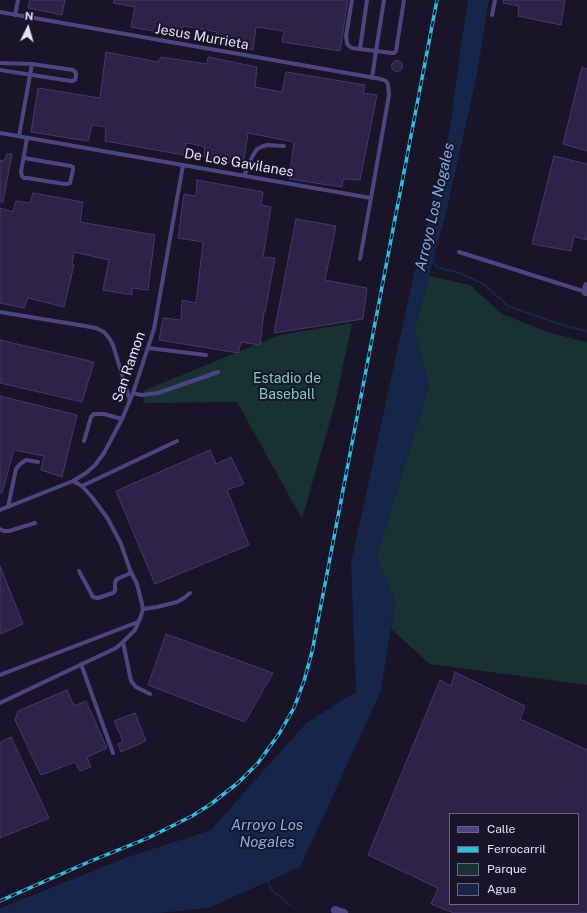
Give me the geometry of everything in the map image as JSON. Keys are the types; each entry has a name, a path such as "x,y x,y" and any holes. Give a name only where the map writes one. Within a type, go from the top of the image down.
{"lane":[{"path":"15,15 18,0"},
{"path":"352,0 346,36 347,43 350,47 392,53 396,51 404,0"},
{"path":"360,49 367,0"},
{"path":"372,78 384,0"},
{"path":"492,15 495,0"},
{"name":"Jesus Murrieta","path":"0,12 386,81 389,87 389,95 371,198"},
{"path":"0,63 32,64 73,70 76,73 76,76 75,80 71,81 0,70"},
{"path":"19,136 32,64"},
{"name":"De Los Gavilanes","path":"0,133 371,198"},
{"path":"24,158 71,166 73,170 70,183 65,184 24,178 22,176 21,172 27,138"},
{"path":"244,176 257,149 267,145 284,146"},
{"name":"San Ramon","path":"0,510 73,481 95,465 110,443 130,401 154,329 183,165"},
{"path":"360,259 371,198"},
{"path":"459,252 587,290"},
{"path":"0,312 96,328 104,332 113,345 130,401"},
{"path":"148,348 206,355"},
{"path":"133,393 142,395 158,393 218,372"},
{"path":"84,441 91,417 94,414 104,414 122,418"},
{"path":"82,486 177,442"},
{"path":"8,507 16,469 26,460 38,462"},
{"path":"0,703 116,648 135,630 141,616 143,609 137,584 131,573 121,544 108,520 91,496 82,486 73,481"},
{"path":"0,529 9,531 35,523"},
{"path":"79,571 94,597 98,598 113,593 116,580 131,573"},
{"path":"143,609 177,602 190,593"},
{"path":"0,674 138,622"},
{"path":"123,642 131,681 136,687 150,694"},
{"path":"81,664 113,753"}],"green space":[{"path":"429,276 470,285 502,314 550,333 587,342 587,685 430,664 391,629 395,600 376,558 429,386 414,331"},
{"name":"Estadio de Baseball","path":"352,323 335,404 302,519 237,402 143,403 145,390 280,335"}],"water":[{"name":"Arroyo Los Nogales","path":"468,0 489,0 477,74 446,213 414,331 429,386 376,558 395,600 381,691 300,867 209,908 158,913 0,913 1,908 128,857 211,830 306,723 356,692 351,563 411,287 450,129"}],"building":[{"path":"30,0 65,0 62,15 28,8"},
{"path":"114,0 348,0 340,51 282,42 284,31 256,27 253,50 215,43 217,32 183,26 181,36 131,27 135,7 113,3"},
{"path":"503,0 565,0 561,25 518,16 519,6 503,3"},
{"path":"106,52 158,62 161,57 207,64 208,57 257,67 255,87 282,92 286,72 365,85 363,93 377,95 360,180 343,179 342,187 289,179 294,142 248,133 243,165 204,157 205,147 193,144 186,143 184,155 105,141 106,127 92,125 88,141 31,132 38,88 100,98"},
{"path":"397,60 401,62 403,66 401,70 397,72 393,70 391,66 393,62"},
{"path":"582,67 587,69 587,151 563,144"},
{"path":"7,154 12,154 3,202 0,202 0,160 4,161"},
{"path":"554,156 587,164 587,235 586,240 574,236 571,251 532,244"},
{"path":"197,180 263,192 261,205 271,207 263,257 275,258 264,312 260,345 241,342 238,353 159,340 163,318 181,320 182,300 196,303 203,242 178,238 184,194 196,196"},
{"path":"33,193 83,202 80,222 155,235 148,290 132,288 132,295 103,290 109,260 74,252 72,265 74,265 64,307 28,298 24,308 0,303 0,208 13,212 16,201 30,203"},
{"path":"296,219 336,226 325,280 367,288 363,319 274,333"},
{"path":"0,340 94,362 82,402 0,383"},
{"path":"0,396 77,415 62,477 41,470 44,456 14,450 2,493 0,493"},
{"path":"210,450 216,464 231,457 244,484 227,490 249,545 155,584 116,491"},
{"path":"0,566 23,624 0,634"},
{"path":"166,634 273,673 245,722 148,685"},
{"path":"455,672 525,706 520,719 587,750 587,913 454,913 431,904 438,888 368,855 440,680 451,686"},
{"path":"67,690 74,706 86,701 107,748 87,757 91,767 80,771 75,762 41,775 15,720 18,711"},
{"path":"135,713 146,741 121,752 118,744 123,741 114,721"},
{"path":"11,737 49,818 0,838 0,742"}],"waterway":[{"path":"432,259 437,267 460,273 485,285 508,306 565,326 587,331"},
{"path":"267,880 272,890 290,905"}],"railway":[{"path":"0,901 148,838 192,816 211,804 239,782 258,763 279,734 294,708 304,681 312,652 437,0"}]}
